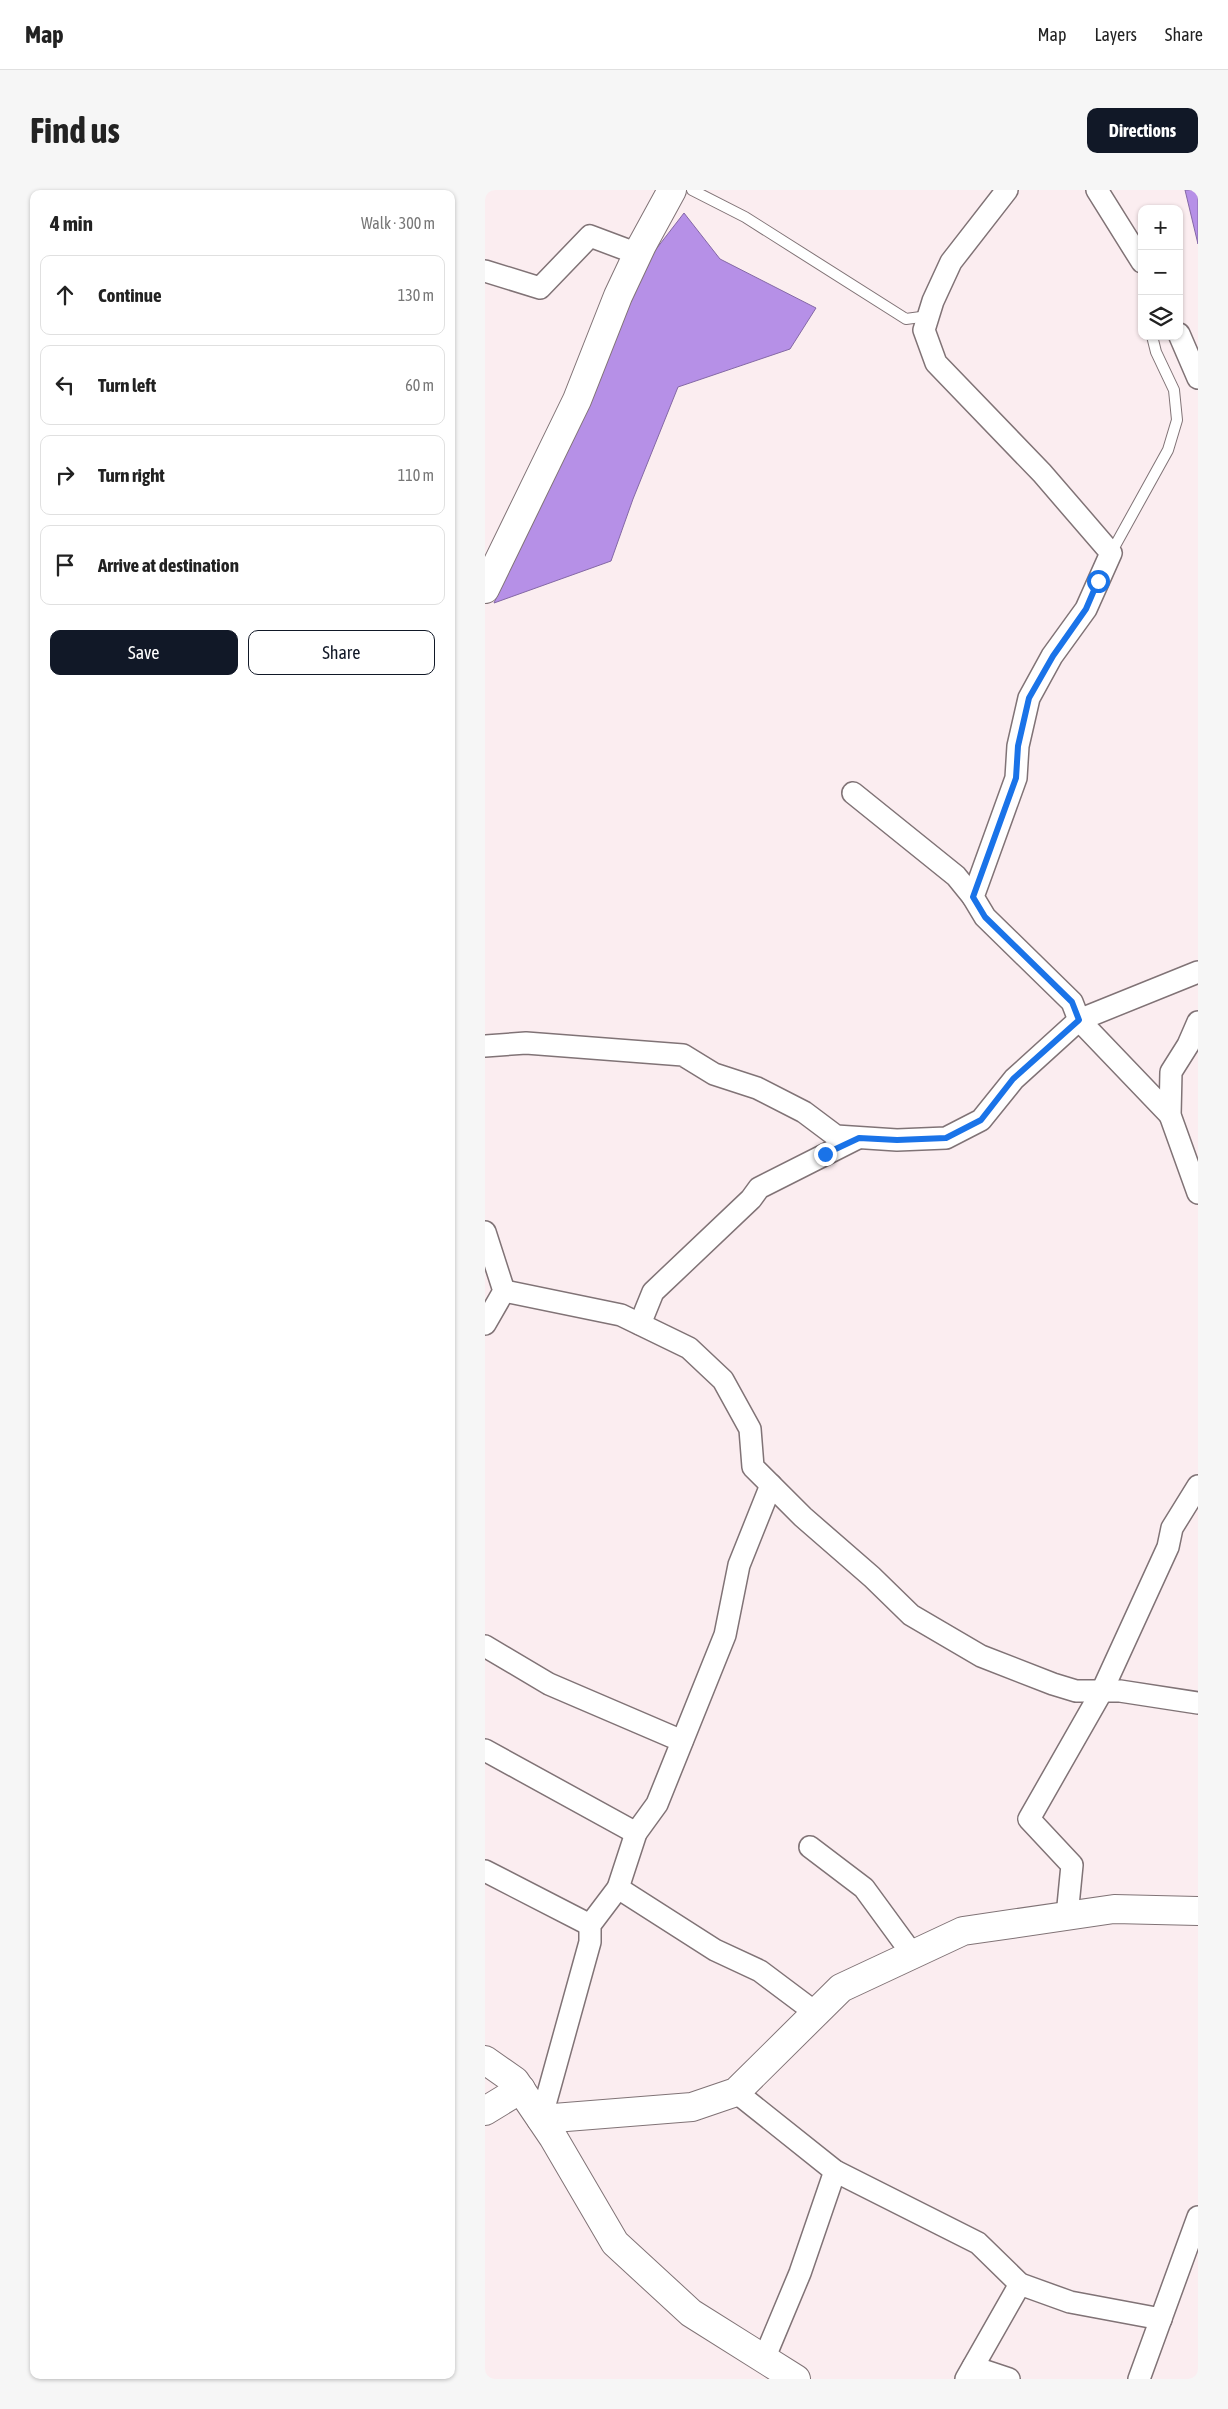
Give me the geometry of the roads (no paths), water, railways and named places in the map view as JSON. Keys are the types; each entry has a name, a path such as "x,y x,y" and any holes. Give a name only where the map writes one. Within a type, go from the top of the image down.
{"street":[{"path":"485,589 577,400 618,296 672,190"},
{"path":"973,897 1016,778 1018,746 1029,698 1053,656 1086,609 1111,553 1042,473 936,363 924,330 951,262 1007,190"},
{"path":"1097,190 1138,256"},
{"path":"485,271 540,288 589,236 638,254"},
{"path":"1182,340 1198,378"},
{"path":"853,793 956,876 973,897 985,917 1072,1002 1079,1020 1170,1115"},
{"path":"485,1046 526,1042 683,1055 714,1074 757,1088 804,1112 836,1136 897,1140 946,1138 981,1120 1013,1079 1079,1020 1198,972"},
{"path":"1198,1022 1188,1045 1171,1072 1170,1115 1198,1193"},
{"path":"640,1324 653,1292 751,1199 759,1188 859,1138"},
{"path":"485,1232 504,1291 485,1324"},
{"path":"504,1291 621,1315 689,1348 723,1380 750,1429 753,1467 911,1614 981,1656 1053,1684 1076,1690 1120,1691 1198,1703"},
{"path":"541,2119 589,1942 590,1924 618,1888 635,1833 657,1804 725,1635 739,1565 771,1485"},
{"path":"1067,1916 1072,1865 1029,1819 1102,1691 1168,1547 1172,1528 1198,1486"},
{"path":"485,1646 549,1684 682,1741"},
{"path":"485,1750 635,1833"},
{"path":"810,1847 864,1888 913,1955"},
{"path":"485,1871 590,1924"},
{"path":"618,1888 715,1950 760,1971 816,2013"},
{"path":"541,2119 692,2107 736,2092 841,1988 963,1931 1115,1909 1198,1911"},
{"path":"485,2060 515,2081 521,2089 615,2243 691,2313 796,2379"},
{"path":"485,2111 521,2089"},
{"path":"736,2092 835,2171 978,2243 1020,2284 1070,2302 1161,2318"},
{"path":"764,2359 800,2274 835,2171"},
{"path":"1139,2379 1198,2217"},
{"path":"1009,2379 969,2373 1020,2284"}],"lane":[{"path":"692,190 745,218 906,319 929,316"},
{"path":"1111,553 1168,450 1177,420 1174,390 1156,352 1153,340"}]}
